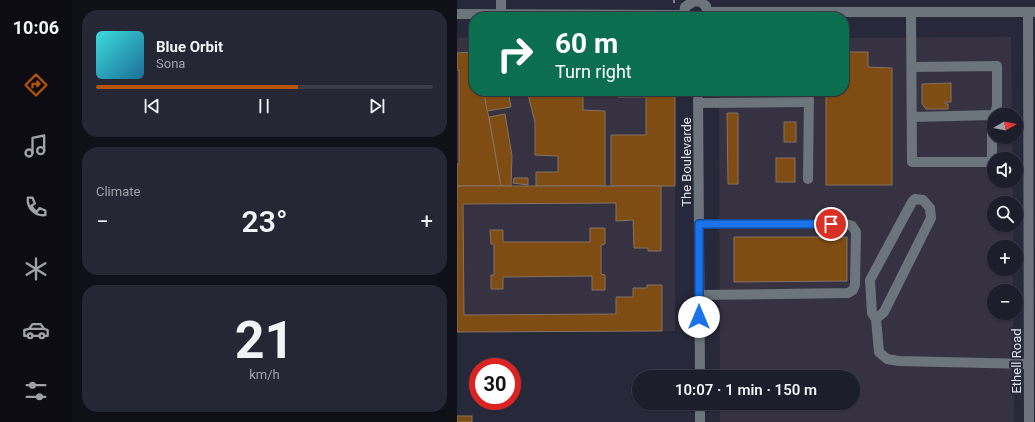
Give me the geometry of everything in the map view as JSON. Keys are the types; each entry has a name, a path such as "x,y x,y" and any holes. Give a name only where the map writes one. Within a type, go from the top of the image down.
{"street":[{"path":"501,0 501,12"},
{"path":"685,12 687,4 698,0 704,4 707,12"},
{"path":"849,14 1031,12"},
{"name":"Ethell Road","path":"1029,422 1032,194 1031,12"},
{"path":"911,13 912,162 992,162 992,144"},
{"path":"457,14 469,14"},
{"path":"912,67 997,66 996,108"},
{"name":"The Boulevarde","path":"698,96 700,370"},
{"path":"809,96 809,179"},
{"path":"699,103 809,102"},
{"path":"912,117 987,116"},
{"path":"876,319 885,312 931,218 930,208 923,200 915,199 912,202 872,276 870,286 872,313 876,319 879,352 891,360 1029,364"},
{"path":"699,224 846,224 852,226 855,232 855,285 853,290 848,293 699,295"},
{"path":"700,410 700,422"}],"shaded area":[{"path":"469,37 469,96 675,96 675,331 457,332 457,38"},
{"path":"1011,37 1012,108 987,108 987,144 1012,144 1013,152 987,152 987,188 1013,188 1013,196 987,196 987,232 1013,232 1013,240 987,240 987,276 1013,276 1013,284 987,284 987,320 1013,320 1014,422 720,422 720,410 860,410 860,370 720,370 719,96 849,96 849,38"}],"building":[{"path":"469,52 469,96 485,96 501,186 457,186 457,164 459,164 459,71 457,70 457,53"},
{"path":"849,52 868,52 868,67 892,68 892,185 826,185 826,96 849,96"},
{"path":"951,83 951,102 945,102 945,104 948,104 948,109 926,109 922,104 922,84"},
{"path":"485,96 509,96 511,107 487,111"},
{"path":"528,96 583,96 583,110 605,111 605,186 536,186 536,172 558,172 558,156 535,155 535,122"},
{"path":"675,96 675,186 611,186 611,135 646,135 646,97 618,97"},
{"path":"727,113 738,113 738,184 728,184"},
{"path":"505,114 512,156 511,186 501,186 489,117"},
{"path":"784,122 796,122 796,142 784,142"},
{"path":"776,158 795,158 795,182 776,182"},
{"path":"514,178 528,178 528,185 513,183"},
{"path":"457,186 661,186 661,251 648,251 648,248 634,248 633,220 616,221 616,203 463,204 464,315 616,314 616,297 633,297 633,288 647,288 647,285 662,285 662,331 457,332"},
{"path":"590,228 605,228 605,244 601,245 601,274 605,275 605,290 592,290 592,276 503,277 503,289 491,289 491,275 494,275 494,244 491,244 490,230 503,230 503,242 590,242"},
{"path":"734,237 847,237 847,281 734,282"},
{"path":"457,416 472,416 472,422 457,422"}],"route":[{"path":"699,317 699,224 831,224"}]}
